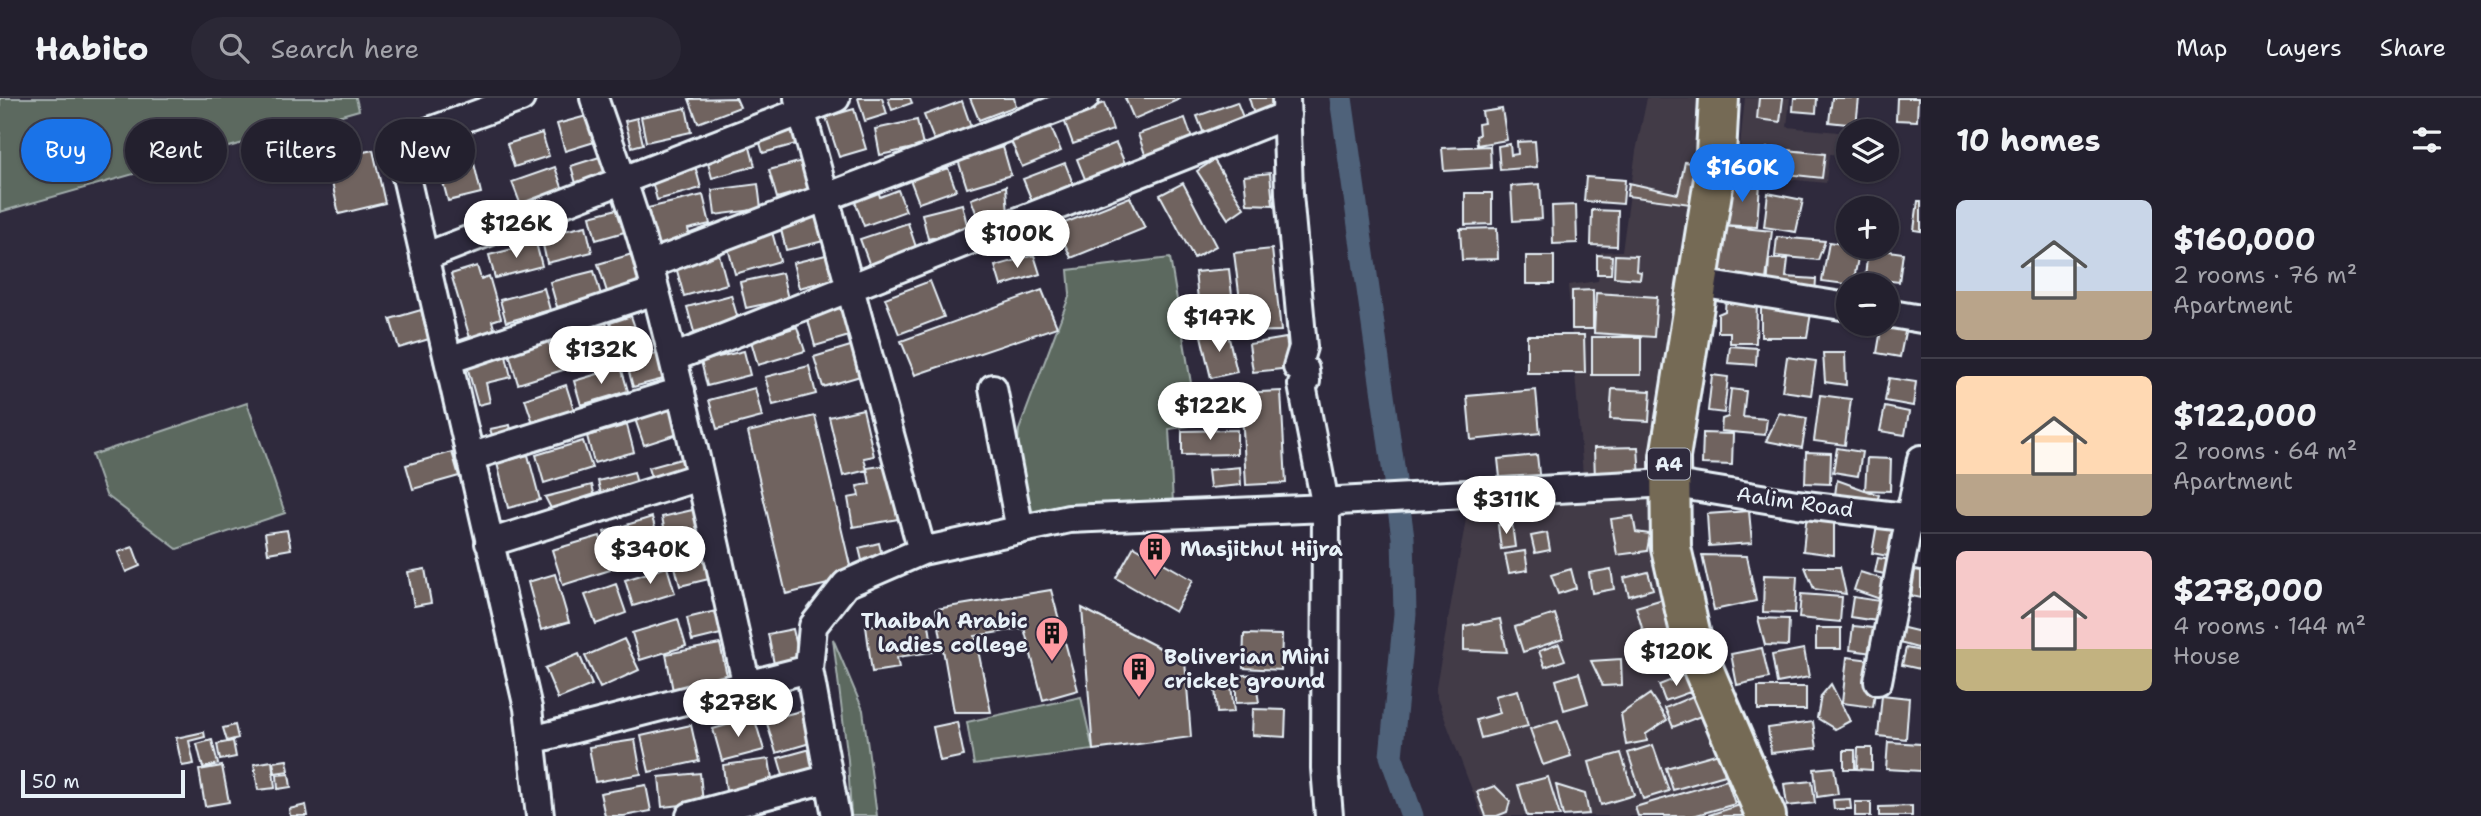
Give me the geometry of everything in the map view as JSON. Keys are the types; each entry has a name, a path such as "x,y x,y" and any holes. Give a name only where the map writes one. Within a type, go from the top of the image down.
{"highway":[{"name":"A4","path":"1719,98 1715,173 1670,457 1671,548 1692,645 1766,816"}],"street":[{"path":"521,98 416,136 401,155 528,708 540,816"},
{"path":"594,98 624,179 649,265 681,391 747,686"},
{"path":"424,257 624,179 801,104 836,98"},
{"path":"649,265 1085,98"},
{"path":"801,104 922,551"},
{"path":"673,358 1287,106 1289,194 1303,347 1297,367 1305,370 1306,381 1302,386 1332,505 1325,768 1329,816"},
{"path":"1698,283 1836,305"},
{"path":"448,360 655,291"},
{"path":"1899,315 1921,319"},
{"path":"993,388 1020,530"},
{"path":"470,457 681,391"},
{"path":"1878,681 1916,519 1921,459"},
{"path":"489,542 699,477"},
{"name":"Aalim Road","path":"836,816 809,669 813,626 846,584 922,551 1069,519 1669,483 1797,504 1916,519"},
{"path":"532,740 809,669"},
{"path":"690,816 830,778"}],"shaded area":[{"path":"1647,98 1710,98 1656,477 1584,488 1568,285 1598,281 1601,252 1622,251 1636,151"},
{"path":"1745,98 1790,98 1787,127 1836,132 1836,154 1829,154 1826,183 1737,174"},
{"path":"1659,495 1755,816 1482,816 1435,693 1468,508"}],"green space":[{"path":"0,98 356,98 359,110 327,119 241,119 241,144 227,148 227,119 125,119 125,176 111,180 111,119 21,119 21,182 106,182 0,212"},
{"path":"1170,258 1198,425 1169,429 1173,503 1033,513 1017,456 1019,430 1070,294 1068,270"},
{"path":"247,403 285,513 177,549 106,495 92,455"},
{"path":"833,639 863,710 877,816 851,816 848,760"},
{"path":"1081,697 1093,750 974,765 967,722"}],"building":[{"path":"736,98 740,107 698,123 689,99"},
{"path":"858,98 882,98 887,114 865,121"},
{"path":"888,98 910,98 912,103 892,110"},
{"path":"970,98 1014,98 1016,106 979,120"},
{"path":"1125,98 1179,98 1180,99 1134,119"},
{"path":"1249,98 1277,98 1280,110 1255,118"},
{"path":"1759,98 1783,98 1780,122 1757,119"},
{"path":"1794,98 1817,98 1816,113 1793,111"},
{"path":"1832,98 1859,98 1857,119 1836,119 1836,123 1829,122"},
{"path":"1897,98 1918,98 1917,121 1896,119"},
{"path":"962,101 971,127 934,140 924,115"},
{"path":"1237,102 1246,125 1206,139 1197,116"},
{"path":"1104,103 1113,130 1073,144 1063,117"},
{"path":"686,108 691,132 646,142 641,117"},
{"path":"854,109 866,149 839,157 826,117"},
{"path":"1502,109 1507,140 1477,145 1478,124 1484,123 1482,112"},
{"path":"594,114 601,140 565,151 557,124"},
{"path":"637,118 643,144 632,147 625,121"},
{"path":"1185,118 1194,144 1147,160 1138,134"},
{"path":"917,120 923,146 880,155 875,129"},
{"path":"1050,125 1061,151 1022,167 1011,141"},
{"path":"799,127 803,142 763,153 756,130"},
{"path":"542,133 549,156 514,167 507,144"},
{"path":"748,140 755,166 712,178 705,152"},
{"path":"1535,141 1537,167 1500,170 1498,146 1510,144 1511,155 1518,154 1517,142"},
{"path":"1116,143 1127,168 1087,184 1077,159"},
{"path":"1490,146 1491,168 1444,171 1442,148"},
{"path":"1003,147 1011,175 967,188 958,160"},
{"path":"1767,148 1825,154 1822,178 1758,171"},
{"path":"373,150 375,182 380,182 385,203 339,214 332,182 361,182 361,153"},
{"path":"609,154 616,174 577,187 571,166"},
{"path":"810,159 818,186 777,198 769,170"},
{"path":"1214,160 1244,208 1228,219 1197,171"},
{"path":"694,162 701,188 657,200 650,174"},
{"path":"1685,162 1696,164 1690,204 1627,196 1629,183 1678,194"},
{"path":"1065,163 1075,189 1034,206 1023,179"},
{"path":"930,166 931,174 948,168 956,190 919,203 908,174"},
{"path":"555,167 564,193 522,208 512,182"},
{"path":"475,168 481,193 448,201 443,182 475,182"},
{"path":"1270,173 1273,205 1247,204 1244,176"},
{"path":"1586,177 1625,180 1623,204 1584,201"},
{"path":"1727,181 1760,183 1757,227 1723,225"},
{"path":"1183,183 1216,246 1194,258 1160,195"},
{"path":"758,184 761,209 715,215 712,190"},
{"path":"876,184 880,197 898,190 906,211 864,226 854,199"},
{"path":"1540,184 1542,219 1513,221 1511,186"},
{"path":"1006,186 1008,215 981,226 971,199"},
{"path":"1465,193 1492,193 1492,224 1465,225"},
{"path":"1768,193 1803,200 1796,232 1764,227"},
{"path":"703,195 710,224 688,229 690,237 657,245 648,208"},
{"path":"1130,197 1145,228 1071,258 1057,226"},
{"path":"1918,201 1921,201 1921,231 1914,230"},
{"path":"962,204 968,229 928,239 922,214"},
{"path":"1576,205 1577,243 1553,244 1552,206"},
{"path":"629,206 635,229 596,240 590,216"},
{"path":"814,209 817,219 826,216 832,239 786,250 780,225"},
{"path":"1592,210 1618,211 1617,246 1591,245"},
{"path":"908,223 917,250 870,266 860,239"},
{"path":"586,226 592,252 547,263 541,236"},
{"path":"1723,226 1772,231 1765,288 1717,282"},
{"path":"1497,228 1498,259 1462,260 1460,229"},
{"path":"772,232 780,261 735,274 727,244"},
{"path":"1777,237 1825,241 1818,260 1775,256"},
{"path":"1829,242 1836,243 1836,259 1858,259 1855,273 1836,273 1836,283 1822,281"},
{"path":"536,243 542,266 495,278 489,255"},
{"path":"1272,249 1281,331 1244,332 1234,253"},
{"path":"639,252 647,280 607,292 598,264"},
{"path":"1899,252 1903,253 1899,282 1899,273 1866,273 1867,259 1899,259"},
{"path":"834,253 841,277 799,288 793,263"},
{"path":"719,254 727,284 684,296 676,267"},
{"path":"1034,255 1040,274 1001,286 995,266"},
{"path":"1597,255 1612,256 1611,274 1597,274"},
{"path":"1615,255 1637,256 1636,271 1641,272 1640,279 1614,277"},
{"path":"1526,256 1554,256 1554,284 1526,284"},
{"path":"1769,259 1788,259 1786,277 1816,279 1815,294 1767,292"},
{"path":"477,266 481,279 489,276 501,318 492,321 495,331 470,338 451,274"},
{"path":"1229,269 1235,322 1201,326 1195,272"},
{"path":"594,271 601,295 557,307 550,282"},
{"path":"782,273 788,299 746,308 740,282"},
{"path":"930,281 944,317 899,334 885,298"},
{"path":"544,288 550,310 506,322 500,300"},
{"path":"1042,290 1057,327 915,375 901,341"},
{"path":"1593,290 1593,329 1572,329 1572,291"},
{"path":"1596,293 1657,297 1654,337 1594,333"},
{"path":"1726,294 1757,294 1756,343 1730,343 1730,332 1718,332 1718,314 1725,311"},
{"path":"731,295 738,319 694,332 687,307"},
{"path":"847,304 856,334 815,346 807,316"},
{"path":"1761,304 1812,307 1807,337 1761,337"},
{"path":"421,310 429,339 399,348 390,319"},
{"path":"631,316 639,339 619,346 610,323"},
{"path":"604,317 608,329 582,336 578,324"},
{"path":"1899,326 1906,327 1900,357 1877,353 1880,336 1899,336"},
{"path":"797,327 805,351 758,365 751,341"},
{"path":"1227,330 1237,372 1211,378 1201,336"},
{"path":"606,332 613,354 571,368 564,345"},
{"path":"1527,335 1584,335 1585,373 1527,373"},
{"path":"1592,337 1641,337 1641,375 1592,375"},
{"path":"1286,338 1291,368 1253,372 1249,344"},
{"path":"548,339 552,353 560,351 566,369 518,384 508,350"},
{"path":"857,344 867,374 823,387 814,357"},
{"path":"1730,346 1757,348 1756,365 1728,363"},
{"path":"744,351 750,375 707,386 701,361"},
{"path":"664,352 671,377 633,387 626,361"},
{"path":"1823,353 1845,353 1846,385 1825,382"},
{"path":"506,356 511,377 486,383 490,402 478,405 467,366"},
{"path":"1787,357 1816,361 1811,395 1782,391"},
{"path":"809,366 816,394 773,405 765,377"},
{"path":"621,367 628,391 581,405 574,381"},
{"path":"1712,375 1728,377 1724,413 1708,411"},
{"path":"1889,378 1916,382 1913,406 1885,401"},
{"path":"566,385 574,410 533,423 525,399"},
{"path":"755,388 762,417 717,429 709,400"},
{"path":"1612,389 1651,391 1649,421 1610,419"},
{"path":"1731,389 1746,391 1743,417 1767,419 1765,435 1721,431 1722,419 1728,417"},
{"path":"1536,390 1540,433 1471,440 1467,396"},
{"path":"1281,391 1286,483 1246,485 1241,393"},
{"path":"1820,395 1851,399 1845,445 1814,441"},
{"path":"675,402 684,432 644,445 634,416"},
{"path":"1885,407 1909,412 1905,435 1880,431"},
{"path":"863,409 874,456 864,458 867,470 843,476 829,417"},
{"path":"1779,413 1807,418 1802,448 1766,441"},
{"path":"815,416 853,578 786,594 748,432"},
{"path":"510,425 512,436 494,441 490,429"},
{"path":"627,425 634,452 594,463 587,436"},
{"path":"1237,430 1237,454 1182,455 1182,431"},
{"path":"1703,433 1733,434 1732,465 1702,464"},
{"path":"583,441 592,468 544,483 536,455"},
{"path":"1638,447 1640,478 1595,480 1594,448"},
{"path":"1837,448 1862,452 1858,476 1833,472"},
{"path":"452,452 459,476 413,489 406,465"},
{"path":"1806,452 1831,453 1830,484 1805,483"},
{"path":"528,455 540,500 508,508 497,463"},
{"path":"1537,455 1540,483 1501,487 1498,459"},
{"path":"688,457 694,475 654,487 648,468"},
{"path":"1867,458 1891,459 1890,491 1865,490"},
{"path":"895,464 904,518 853,527 848,498 859,496 857,486 870,484 867,468"},
{"path":"1240,467 1241,485 1210,488 1208,470"},
{"path":"634,472 639,492 603,502 598,481"},
{"path":"1837,480 1879,495 1875,506 1834,502"},
{"path":"592,485 597,505 555,516 545,497"},
{"path":"701,508 708,538 668,547 662,517"},
{"path":"1749,511 1752,543 1709,546 1707,514"},
{"path":"1807,513 1834,516 1834,555 1803,551"},
{"path":"1633,516 1636,532 1650,534 1647,551 1617,555 1611,519"},
{"path":"652,517 661,549 613,563 604,532"},
{"path":"1878,519 1904,524 1898,558 1872,553"},
{"path":"1512,524 1515,547 1501,549 1498,525"},
{"path":"287,530 291,549 268,553 265,533"},
{"path":"1547,533 1550,550 1535,553 1531,536"},
{"path":"600,536 610,570 563,585 552,550"},
{"path":"879,543 884,564 864,569 859,548"},
{"name":"Masjithul Hijra","path":"1134,546 1193,580 1175,612 1116,578"},
{"path":"133,547 140,566 126,572 118,552"},
{"path":"710,549 717,577 680,586 673,559"},
{"path":"1525,551 1528,570 1509,573 1505,554"},
{"path":"1702,555 1747,556 1756,601 1714,610"},
{"path":"1878,558 1897,561 1894,576 1875,572"},
{"path":"667,567 675,593 633,606 625,580"},
{"path":"1805,567 1840,567 1846,594 1814,589"},
{"path":"425,569 431,603 414,606 408,572"},
{"path":"1571,569 1576,588 1558,594 1551,575"},
{"path":"1611,569 1614,589 1592,593 1589,573"},
{"path":"1915,570 1921,571 1921,598 1911,596"},
{"path":"1648,572 1653,589 1629,596 1624,578"},
{"path":"1860,572 1892,582 1886,601 1854,590"},
{"path":"555,574 569,622 541,630 528,582"},
{"path":"1764,575 1797,576 1795,613 1763,612"},
{"path":"616,584 626,613 596,624 585,595"},
{"name":"Thaibah Arabic ladies college","path":"1051,590 1078,690 1043,700 1024,628 975,636 991,712 954,712 936,609"},
{"path":"1801,594 1842,597 1840,622 1799,618"},
{"path":"1853,597 1880,601 1877,621 1850,617"},
{"path":"1663,599 1682,665 1655,673 1636,607"},
{"name":"Boliverian Mini cricket ground","path":"1082,608 1185,661 1191,737 1093,750"},
{"path":"724,609 729,632 692,641 687,618"},
{"path":"1555,614 1563,639 1523,652 1515,627"},
{"path":"928,618 933,652 897,657 899,668 872,672 866,626"},
{"path":"1758,618 1789,619 1788,646 1765,645"},
{"path":"678,619 686,646 640,660 632,633"},
{"path":"1500,619 1507,652 1464,650 1464,626"},
{"path":"1853,626 1883,629 1880,654 1850,650"},
{"path":"1900,627 1921,632 1921,649 1896,642"},
{"path":"1816,628 1841,628 1841,649 1816,649"},
{"path":"793,629 801,664 775,669 768,634"},
{"path":"1244,634 1282,635 1281,670 1243,668"},
{"path":"624,639 639,670 600,688 585,656"},
{"path":"720,644 728,680 673,691 666,654"},
{"path":"1559,644 1565,660 1545,667 1539,651"},
{"path":"1762,648 1769,678 1737,685 1731,654"},
{"path":"1906,648 1921,651 1920,669 1902,665"},
{"path":"1804,649 1809,677 1777,683 1772,655"},
{"path":"579,654 592,685 558,699 545,668"},
{"path":"1847,657 1879,661 1873,707 1842,703"},
{"path":"1621,659 1622,685 1603,686 1591,661"},
{"path":"1579,673 1588,703 1564,710 1556,680"},
{"path":"1254,674 1259,702 1236,703 1236,676"},
{"path":"1687,674 1693,691 1665,701 1659,685"},
{"path":"1831,684 1850,721 1835,729 1817,718 1821,696"},
{"path":"1231,685 1234,712 1217,713 1215,687"},
{"path":"1758,687 1806,687 1806,710 1758,710"},
{"path":"1518,690 1528,726 1481,738 1476,720 1500,713 1495,696"},
{"path":"1650,694 1667,720 1646,734 1647,741 1626,745 1621,714"},
{"path":"1882,695 1909,698 1906,739 1878,736"},
{"path":"1693,696 1701,716 1673,727 1665,708"},
{"path":"808,709 817,741 776,753 766,720"},
{"path":"1253,709 1286,710 1285,737 1252,735"},
{"path":"754,717 764,750 722,761 713,729"},
{"path":"1558,720 1571,756 1543,765 1530,729"},
{"path":"957,722 964,756 940,761 933,727"},
{"path":"1813,722 1817,748 1771,753 1768,728"},
{"path":"235,725 238,738 227,741 223,728"},
{"path":"691,725 699,761 649,772 641,736"},
{"path":"204,732 205,737 189,741 194,764 182,766 176,738"},
{"path":"212,740 218,764 203,768 197,744"},
{"path":"635,740 641,774 595,782 589,747"},
{"path":"233,741 236,757 220,760 217,744"},
{"path":"1888,742 1921,744 1921,771 1886,769"},
{"path":"1653,745 1669,791 1643,799 1628,753"},
{"path":"818,747 825,771 785,782 778,758"},
{"path":"1858,748 1872,748 1872,770 1857,769"},
{"path":"1844,750 1855,750 1855,769 1844,769"},
{"path":"1621,753 1634,795 1601,805 1589,762"},
{"path":"1719,753 1725,775 1673,790 1666,768"},
{"path":"769,759 773,785 726,791 723,765"},
{"path":"287,760 289,771 275,773 273,762"},
{"path":"272,761 275,788 258,790 254,764"},
{"path":"222,766 229,802 205,806 199,770"},
{"path":"1834,767 1838,794 1817,797 1814,769"},
{"path":"700,773 703,803 662,807 659,777"},
{"path":"289,774 291,787 278,789 277,775"},
{"path":"1548,777 1560,816 1527,816 1518,785"},
{"path":"1727,780 1735,804 1693,816 1638,816 1635,807"},
{"path":"1812,781 1815,803 1787,806 1784,784"},
{"path":"646,785 651,811 605,816 600,793"},
{"path":"1556,785 1585,794 1589,814 1563,816"},
{"path":"1495,786 1510,801 1507,812 1486,816 1477,792"},
{"path":"1850,799 1851,809 1834,809 1833,800"},
{"path":"1855,802 1871,802 1871,816 1855,816"},
{"path":"306,805 308,816 290,816 289,809"},
{"path":"1740,805 1743,816 1709,816 1709,815"},
{"path":"1912,806 1912,816 1879,816 1879,807"}],"waterway":[{"path":"1341,98 1403,537 1405,614 1391,756 1412,816"}],"place":[{"name":"Masjithul Hijra","path":"1155,579"},
{"name":"Thaibah Arabic ladies college","path":"1052,663"},
{"name":"Boliverian Mini cricket ground","path":"1139,699"}]}
